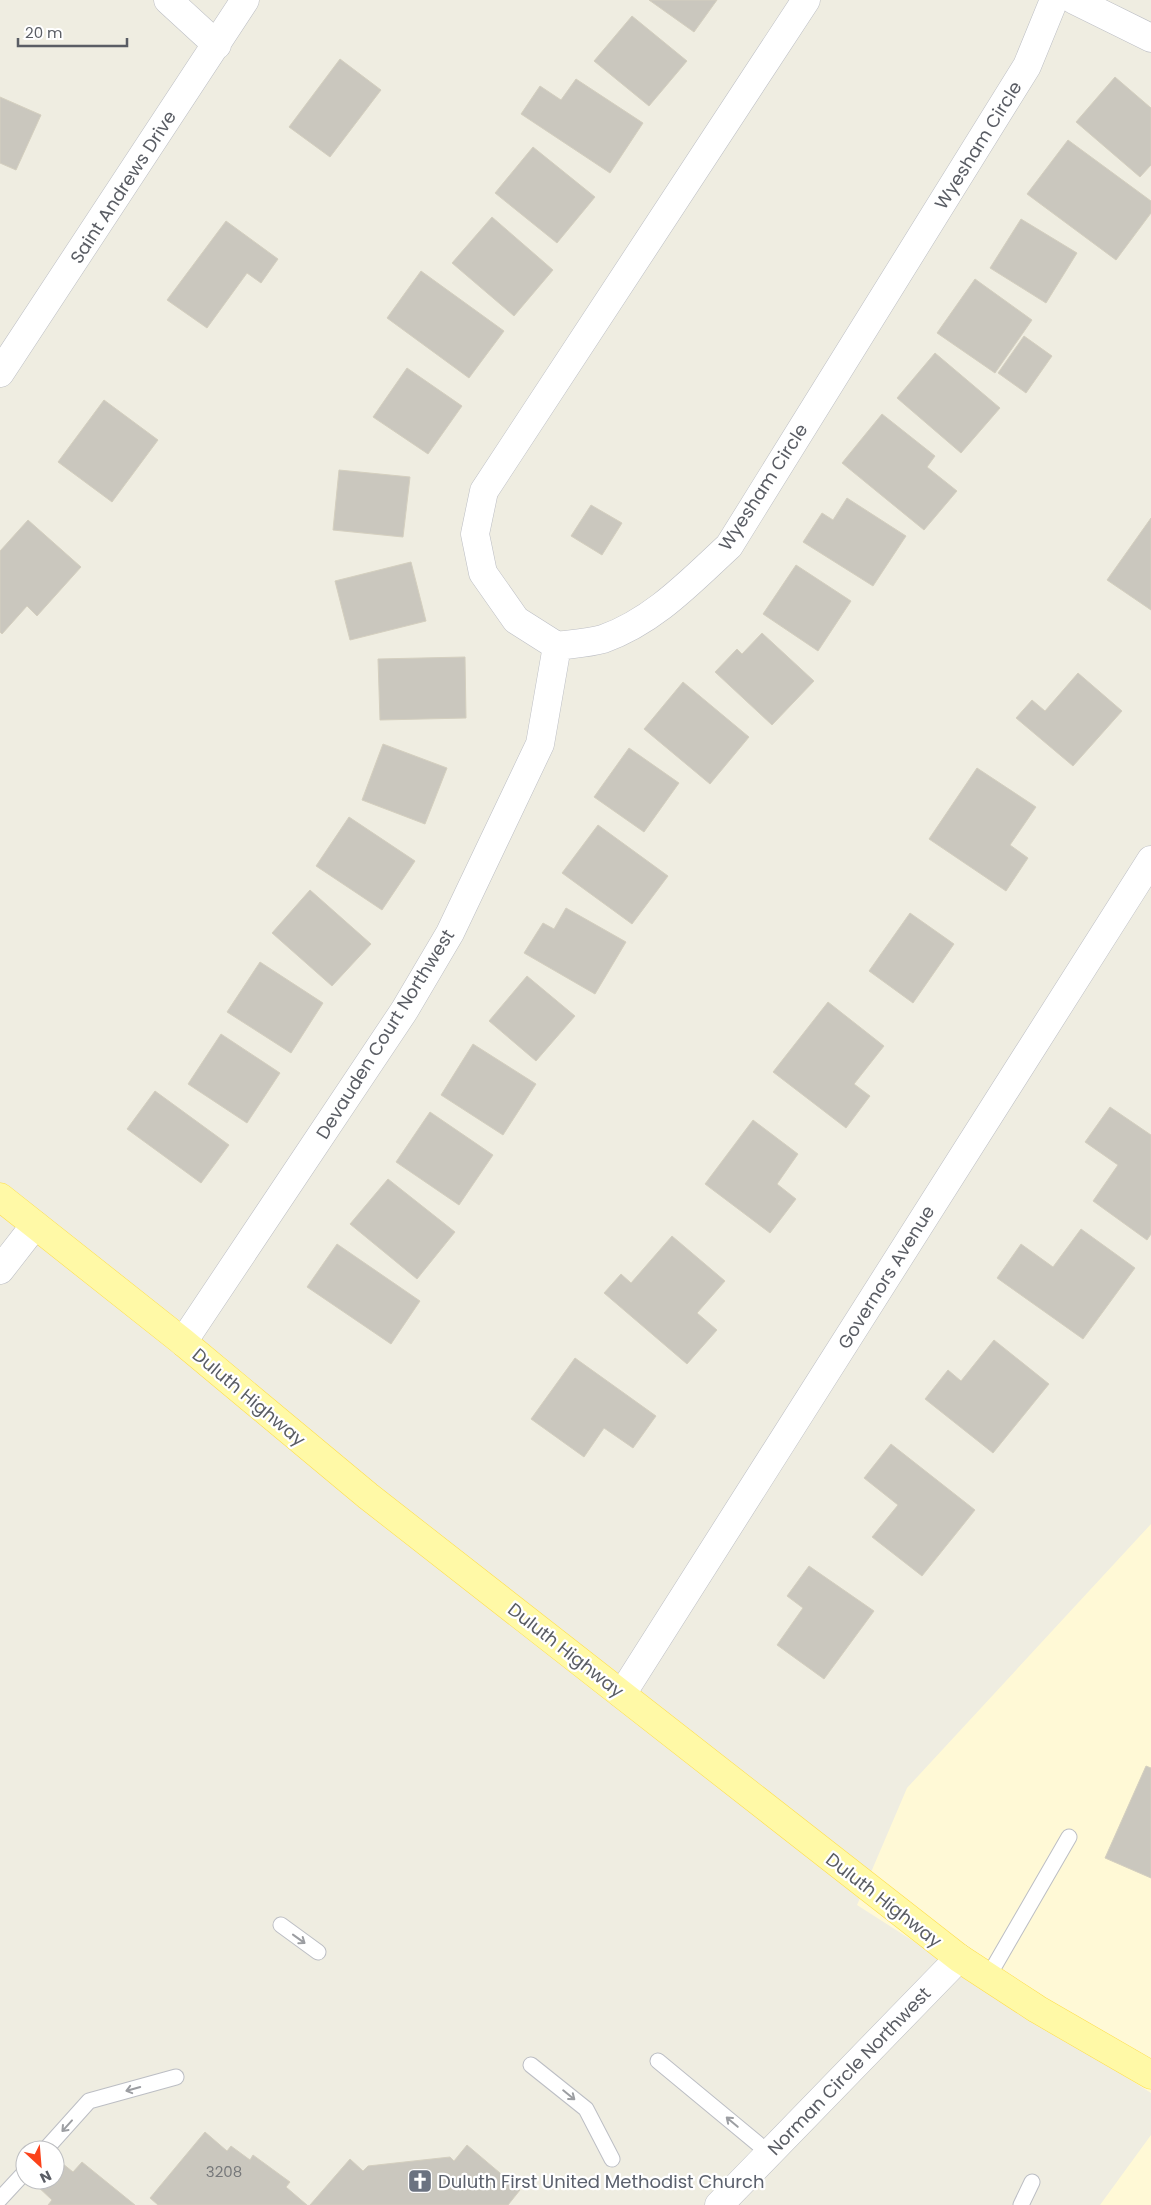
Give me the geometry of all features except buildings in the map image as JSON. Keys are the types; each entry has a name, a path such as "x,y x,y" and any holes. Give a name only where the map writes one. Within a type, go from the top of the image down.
{"main road":[{"name":"Duluth Highway","path":"0,1197 183,1342 368,1496 959,1958 1037,2009 1151,2075"}],"street":[{"path":"168,0 217,45"},
{"name":"Saint Andrews Drive","path":"0,373 245,0"},
{"path":"557,646 516,620 483,573 476,534 484,491 806,0"},
{"name":"Wyesham Circle","path":"557,646 602,639 646,618 673,598 729,546 1027,66 1054,0"},
{"path":"1074,0 1151,38"},
{"name":"Devauden Court Northwest","path":"183,1342 404,1011 450,933 540,744 557,646"},
{"name":"Governors Avenue","path":"622,1694 1151,860"},
{"path":"0,1270 35,1225"},
{"name":"Norman Circle Northwest","path":"719,2205 959,1958"}],"lane":[{"path":"988,1977 1069,1837"},
{"path":"281,1925 318,1952"},
{"path":"658,2061 769,2153"},
{"path":"531,2065 586,2109 612,2159"},
{"path":"54,2140 89,2101 176,2077"},
{"path":"1021,2205 1032,2182"},
{"path":"0,2199 15,2183"}],"shaded area":[{"path":"1151,1524 1151,2093 857,1905 907,1788"},
{"path":"1151,2135 1151,2205 1100,2205"}],"place":[{"name":"Duluth First United Methodist Church","path":"420,2181"}]}
